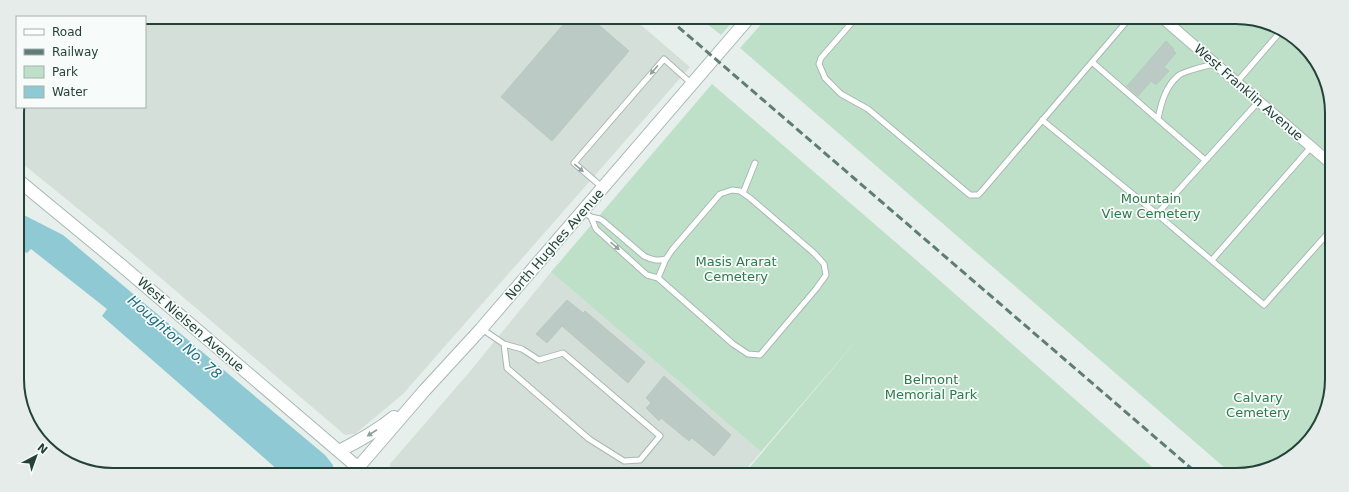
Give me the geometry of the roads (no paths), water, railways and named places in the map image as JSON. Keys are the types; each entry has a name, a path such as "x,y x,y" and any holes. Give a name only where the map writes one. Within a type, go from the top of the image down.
{"street":[{"name":"North Hughes Avenue","path":"361,468 424,391 586,214 602,188 744,24"},
{"name":"West Franklin Avenue","path":"1169,24 1325,159"},
{"name":"West Nielsen Avenue","path":"24,185 128,270 339,450 357,468"},
{"path":"339,450 364,439 382,427 424,391"}],"lane":[{"path":"851,24 822,58 819,64 825,78 841,94 868,109 970,195 978,195 981,192 1124,24"},
{"path":"1237,82 1278,35"},
{"path":"602,188 574,164 664,59 692,84"},
{"path":"1092,62 1205,160"},
{"path":"1158,119 1162,99 1170,85 1179,75 1215,63"},
{"path":"1156,214 1258,101"},
{"path":"1042,120 1212,260 1264,305 1325,236"},
{"path":"1212,260 1312,147"},
{"path":"743,194 755,163"},
{"path":"586,214 596,229 647,275 658,278 733,344 748,354 760,355 826,275 824,264 814,253 779,222 740,191 732,190 720,194 693,225 666,259 658,278"},
{"path":"586,214 603,221 644,256 651,260 659,261 666,259"},
{"path":"481,328 504,344 522,349 539,360 563,353 660,436 640,460 624,461 589,439 507,368 504,344"}],"water":[{"name":"Houghton No. 78","path":"24,215 63,235 325,455 333,465 334,468 276,468 102,316 107,309 31,249 27,253 24,251"}],"railway":[{"path":"675,24 1191,468"}],"park label":[{"name":"Mountain View Cemetery","path":"1151,206"},
{"name":"Masis Ararat Cemetery","path":"736,268"},
{"name":"Belmont Memorial Park","path":"931,386"},
{"name":"Calvary Cemetery","path":"1258,404"}]}
